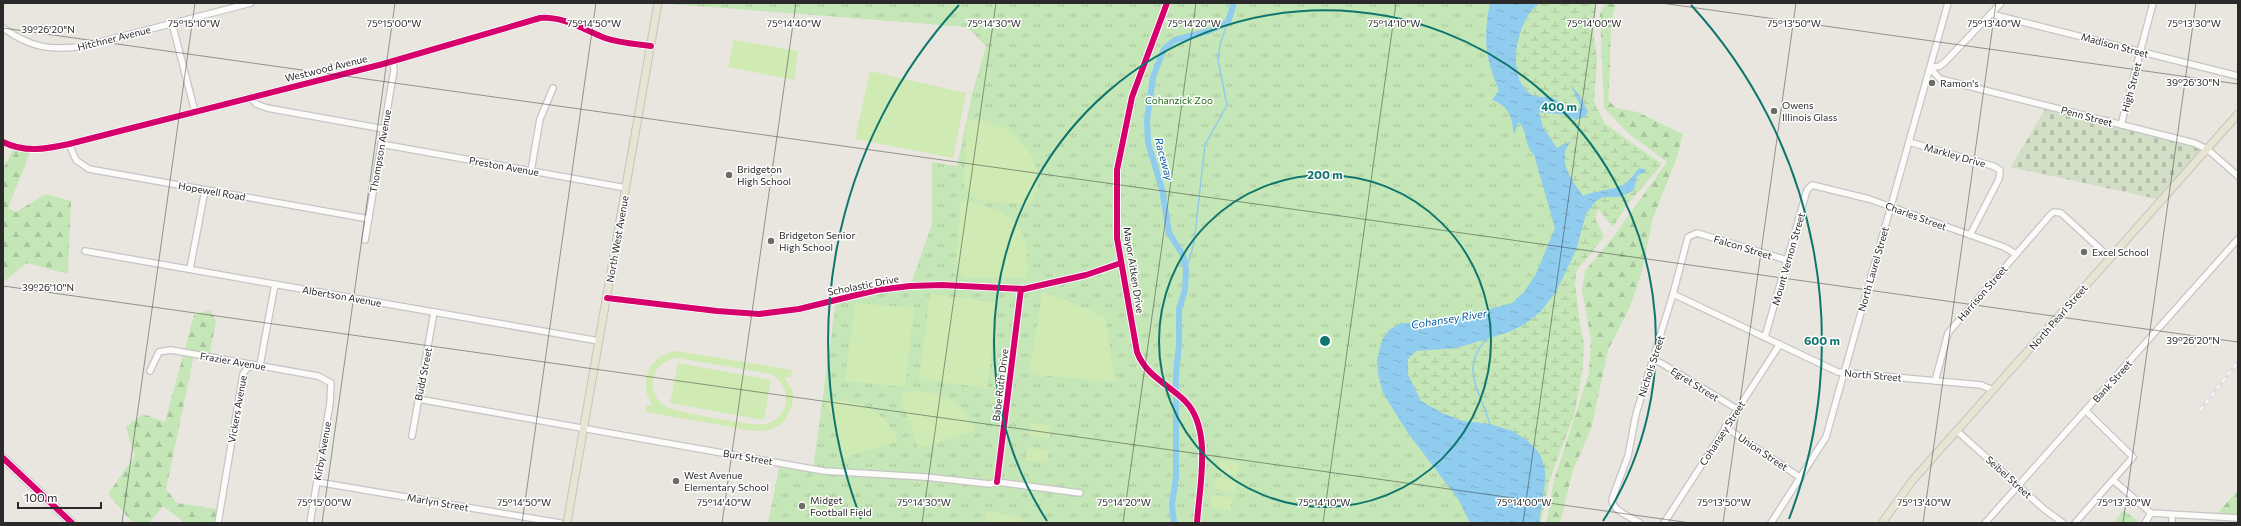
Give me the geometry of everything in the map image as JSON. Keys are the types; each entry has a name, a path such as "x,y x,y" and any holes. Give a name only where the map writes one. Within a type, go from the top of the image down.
{"highway":[{"path":"3,458 72,523"}],"main road":[{"name":"North West Avenue","path":"567,523 658,3"},
{"name":"North Pearl Street","path":"1882,523 1912,481 2238,114"}],"street":[{"name":"Hitchner Avenue","path":"3,28 20,40 36,46 70,48 251,3"},
{"name":"Mayor Aitken Drive","path":"1166,3 1136,82 1120,149 1116,198 1117,238 1138,352 1142,364 1150,374 1186,402 1197,421 1202,440 1197,523"},
{"name":"North Laurel Street","path":"1771,523 1826,437 1948,3"},
{"path":"1930,68 1940,66 1945,62 2001,3"},
{"name":"High Street","path":"2121,125 2153,3"},
{"name":"Madison Street","path":"1991,14 2238,76"},
{"name":"Westwood Avenue","path":"3,142 19,148 33,150 69,144 394,61 534,20 548,18 572,24 606,38 651,46"},
{"path":"172,23 195,112"},
{"name":"Thompson Avenue","path":"365,240 394,70 394,61"},
{"name":"Penn Street","path":"1930,68 1940,79 2194,143 2207,149 2238,176"},
{"path":"531,171 540,119 553,88"},
{"path":"251,97 256,104 267,108 384,129"},
{"name":"Markley Drive","path":"1909,142 1993,166 2000,170 1999,179 1970,235"},
{"name":"Hopewell Road","path":"69,144 76,160 89,169 369,219"},
{"name":"Preston Avenue","path":"381,144 626,188"},
{"name":"Charles Street","path":"1813,184 1832,188 1890,206 2004,247 2016,254"},
{"name":"Mount Vernon Street","path":"1765,337 1807,190 1813,184"},
{"path":"190,269 205,190"},
{"name":"Harrison Street","path":"1935,381 1948,333 2054,212 2061,213 2110,258"},
{"name":"Nichols Street","path":"1640,523 1614,506 1612,499 1628,456 1636,414 1673,294 1686,240 1692,234 1699,234"},
{"name":"Falcon Street","path":"1699,234 1787,260"},
{"name":"Bank Street","path":"1985,523 2238,239"},
{"name":"Albertson Avenue","path":"85,250 599,342"},
{"name":"Scholastic Drive","path":"607,298 717,311 759,314 800,309 877,290 910,286 942,285 1021,289 1086,275 1121,262"},
{"path":"260,365 275,284"},
{"name":"Babe Ruth Drive","path":"997,482 1021,289"},
{"name":"North Street","path":"1673,294 1780,344 1825,367 1844,372 1981,385 1993,390"},
{"name":"Budd Street","path":"412,436 434,312"},
{"name":"Cohansey Street","path":"1664,523 1780,344"},
{"name":"Frazier Avenue","path":"150,371 159,352 171,350 318,376 327,380"},
{"name":"Egret Street","path":"1653,360 1661,362 1737,409"},
{"name":"Vickers Avenue","path":"218,523 243,374 248,367 260,365"},
{"name":"Kirby Avenue","path":"310,523 332,392 331,383 327,380"},
{"name":"Burt Street","path":"418,400 824,471 925,477 990,484 997,482 1080,493"},
{"path":"2075,523 2133,457 2086,411"},
{"name":"Union Street","path":"1725,427 1801,478"},
{"name":"Seibel Street","path":"1957,431 2059,522"},
{"path":"2114,480 2151,513 2238,518"},
{"name":"Marlyn Street","path":"317,482 560,523"},
{"path":"2145,523 2151,513"},
{"path":"2172,515 2172,523"}],"green space":[{"name":"Cohanzick Zoo","path":"658,3 1526,3 1504,42 1570,228 1522,312 1400,339 1391,364 1511,523 768,523 780,463 813,469 836,300 910,286 932,224 932,162 957,166 972,94 986,46 967,27"},
{"path":"1486,3 1596,3 1593,30 1597,60 1594,101 1605,124 1662,164 1627,205 1613,227 1598,209 1595,218 1604,237 1577,270 1575,283 1584,343 1583,367 1575,412 1549,482 1541,523 1472,523 1386,339"},
{"path":"1605,3 1616,3 1613,15 1611,39 1608,100 1616,108 1637,112 1683,134 1676,160 1653,218 1641,275 1630,307 1608,350 1591,429 1573,470 1560,523 1546,523 1554,480 1589,373 1591,339 1582,291 1585,271 1614,236 1667,162 1629,134 1604,108 1600,14"},
{"path":"734,40 798,51 794,80 728,67"},
{"path":"870,71 966,93 953,158 855,139"},
{"path":"2047,106 2207,149 2161,200 2011,167"},
{"path":"967,119 989,123 1004,128 1017,138 1030,154 1038,174 1038,184 1030,203 992,203 975,198 969,193 964,185"},
{"path":"15,146 31,150 8,208 16,212 46,194 71,201 68,274 27,263 3,282 3,169"},
{"path":"961,200 981,204 1008,217 1015,223 1021,231 1026,245 1028,278 968,278 961,275 956,259"},
{"path":"1042,293 1050,294 1105,317 1115,381 1038,375 1030,371"},
{"path":"930,294 997,303 987,388 919,379"},
{"path":"855,303 914,308 905,387 845,381"},
{"path":"210,310 216,321 209,357 194,355 166,489 177,503 222,510 220,523 185,523 163,506 149,523 133,523 108,494 135,456 126,427 143,414 165,422 194,315"},
{"path":"677,351 792,370 791,377 785,377 793,392 792,407 783,423 770,430 754,431 645,412 647,405 653,406 648,397 646,388 648,371 659,358 667,353","holes":["677,358 771,374 784,388 786,403 780,415 774,421 766,424 734,422 669,408 661,403 653,388 653,380 660,366"]},
{"path":"678,363 771,380 764,420 670,403"},
{"path":"913,391 934,393 951,400 964,412 975,431 918,448 900,394"},
{"path":"839,400 867,407 875,412 888,424 898,441 843,458 827,402"},
{"path":"1031,423 1052,426 1050,438 1029,435"},
{"path":"1028,448 1049,451 1047,463 1026,460"},
{"path":"1219,460 1240,463 1237,476 1217,472"},
{"path":"1216,477 1237,481 1234,493 1214,489"},
{"path":"2238,490 2238,517 2216,515"},
{"path":"1212,494 1233,498 1230,511 1210,507"},
{"path":"2123,510 2138,521 2137,523 2114,523"},
{"path":"987,511 1018,517 1026,523 985,523"}],"water":[{"path":"1490,3 1540,3 1532,10 1525,20 1520,32 1517,45 1517,70 1520,81 1526,90 1537,97 1549,97 1577,110 1581,107 1570,84 1580,96 1588,112 1585,116 1576,120 1567,115 1539,112 1543,127 1557,148 1571,141 1566,148 1565,162 1570,176 1583,196 1623,185 1639,168 1647,170 1637,176 1634,190 1620,197 1603,197 1596,201 1586,214 1576,250 1556,292 1541,311 1525,324 1509,332 1457,348 1416,351 1408,359 1408,375 1421,401 1442,413 1463,421 1490,424 1513,431 1528,441 1540,454 1545,469 1545,483 1539,523 1470,523 1458,499 1408,433 1383,393 1378,374 1377,360 1382,340 1389,330 1401,323 1438,323 1512,303 1524,292 1536,274 1555,228 1534,155 1528,147 1524,131 1519,122 1514,134 1509,113 1502,105 1492,100 1499,90 1488,58 1486,26"}],"waterway":[{"name":"Raceway","path":"1174,523 1172,504 1176,477 1176,374 1179,344 1179,309 1185,290 1186,270 1183,255 1169,233 1162,189 1148,143 1147,120 1153,77 1164,49 1175,40 1209,31 1228,22 1234,3"},
{"name":"Raceway","path":"1186,270 1194,243 1205,145 1227,105 1218,60 1220,44 1228,22"},
{"path":"1487,339 1478,350 1474,360 1473,370 1477,391 1490,425"}],"railway":[{"path":"2200,410 2238,362"}],"cycle path":[{"path":"1167,3 1132,97 1117,170 1117,238 1137,352 1141,360 1152,374 1185,401 1194,413 1199,427 1202,443 1202,459 1197,523"},
{"path":"3,142 19,148 27,149 69,144 383,64 540,18 566,21 610,40 651,46"},
{"path":"607,298 717,311 759,314 799,309 877,290 910,286 942,285 1024,289 1086,275 1121,263"},
{"path":"997,482 1021,289"},
{"path":"3,458 72,523"}],"place":[{"name":"Ramon's","path":"1932,83"},
{"name":"Owens Illinois Glass","path":"1774,111"},
{"name":"Bridgeton High School","path":"729,175"},
{"name":"Bridgeton Senior High School","path":"771,241"},
{"name":"Excel School","path":"2084,252"},
{"name":"West Avenue Elementary School","path":"676,481"},
{"name":"Midget Football Field","path":"802,506"}],"water label":[{"name":"Cohansey River","path":"1449,319"}]}
